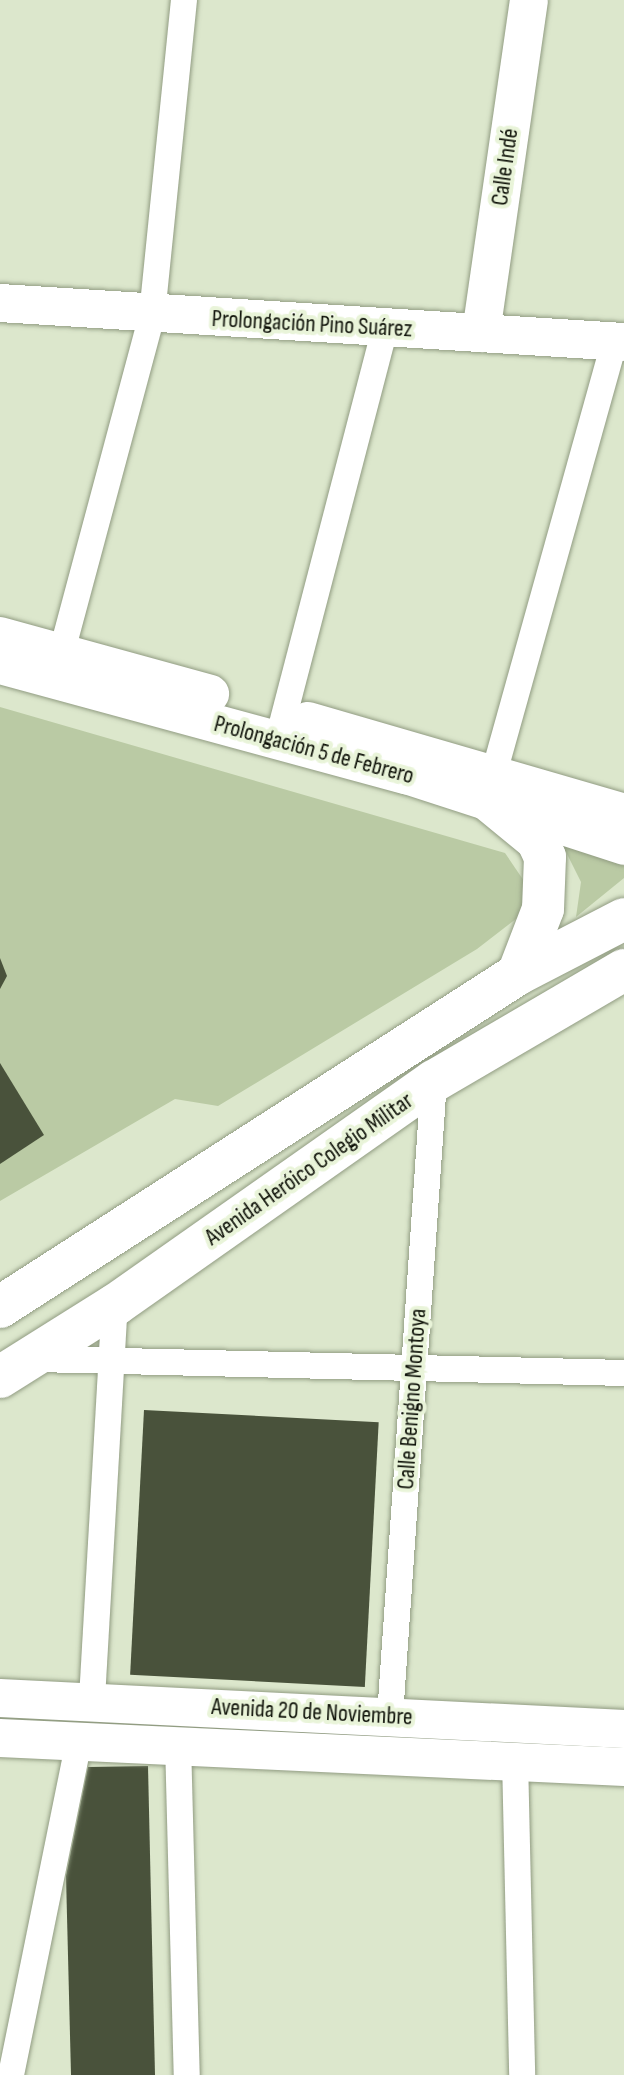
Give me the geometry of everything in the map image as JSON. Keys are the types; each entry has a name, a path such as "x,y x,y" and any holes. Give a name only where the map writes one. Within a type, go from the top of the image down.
{"main road":[{"name":"Calle Indé","path":"481,333 529,0"},
{"name":"Prolongación Pino Suárez","path":"0,303 152,315 619,342"},
{"name":"Prolongación 5 de Febrero","path":"0,636 58,666 490,785 624,813"},
{"name":"Prolongación 5 de Febrero","path":"0,665 58,666"},
{"name":"Prolongación 5 de Febrero","path":"490,785 624,846"},
{"path":"490,785 537,840 545,857 543,909 518,974"},
{"name":"Avenida Heróico Colegio Militar","path":"0,1307 518,974 624,919"},
{"name":"Avenida Heróico Colegio Militar","path":"15,1368 115,1305 434,1081 624,970"},
{"name":"Avenida 20 de Noviembre","path":"0,1698 92,1699 624,1729"},
{"name":"Avenida 20 de Noviembre","path":"0,1738 178,1742 515,1758 624,1767"}],"street":[{"path":"58,666 152,315 184,0"},
{"path":"281,727 385,327"},
{"path":"490,785 619,342"},
{"name":"Calle Benigno Montoya","path":"390,1716 434,1081"},
{"path":"92,1699 115,1305"},
{"path":"15,1368 110,1358 624,1373"},
{"path":"11,2075 79,1741"},
{"path":"178,1742 187,2075"},
{"path":"515,1758 522,2075"}],"green space":[{"path":"0,707 505,853 524,881 525,912 477,949 218,1106 175,1099 0,1201"},
{"path":"562,844 624,866 624,878 576,917 581,882"}],"building":[{"path":"0,958 7,976 0,989"},
{"path":"0,1063 44,1135 0,1164"},
{"path":"144,1410 379,1422 365,1687 130,1675"},
{"path":"148,1766 155,2075 71,2075 66,1876 88,1767"}]}
